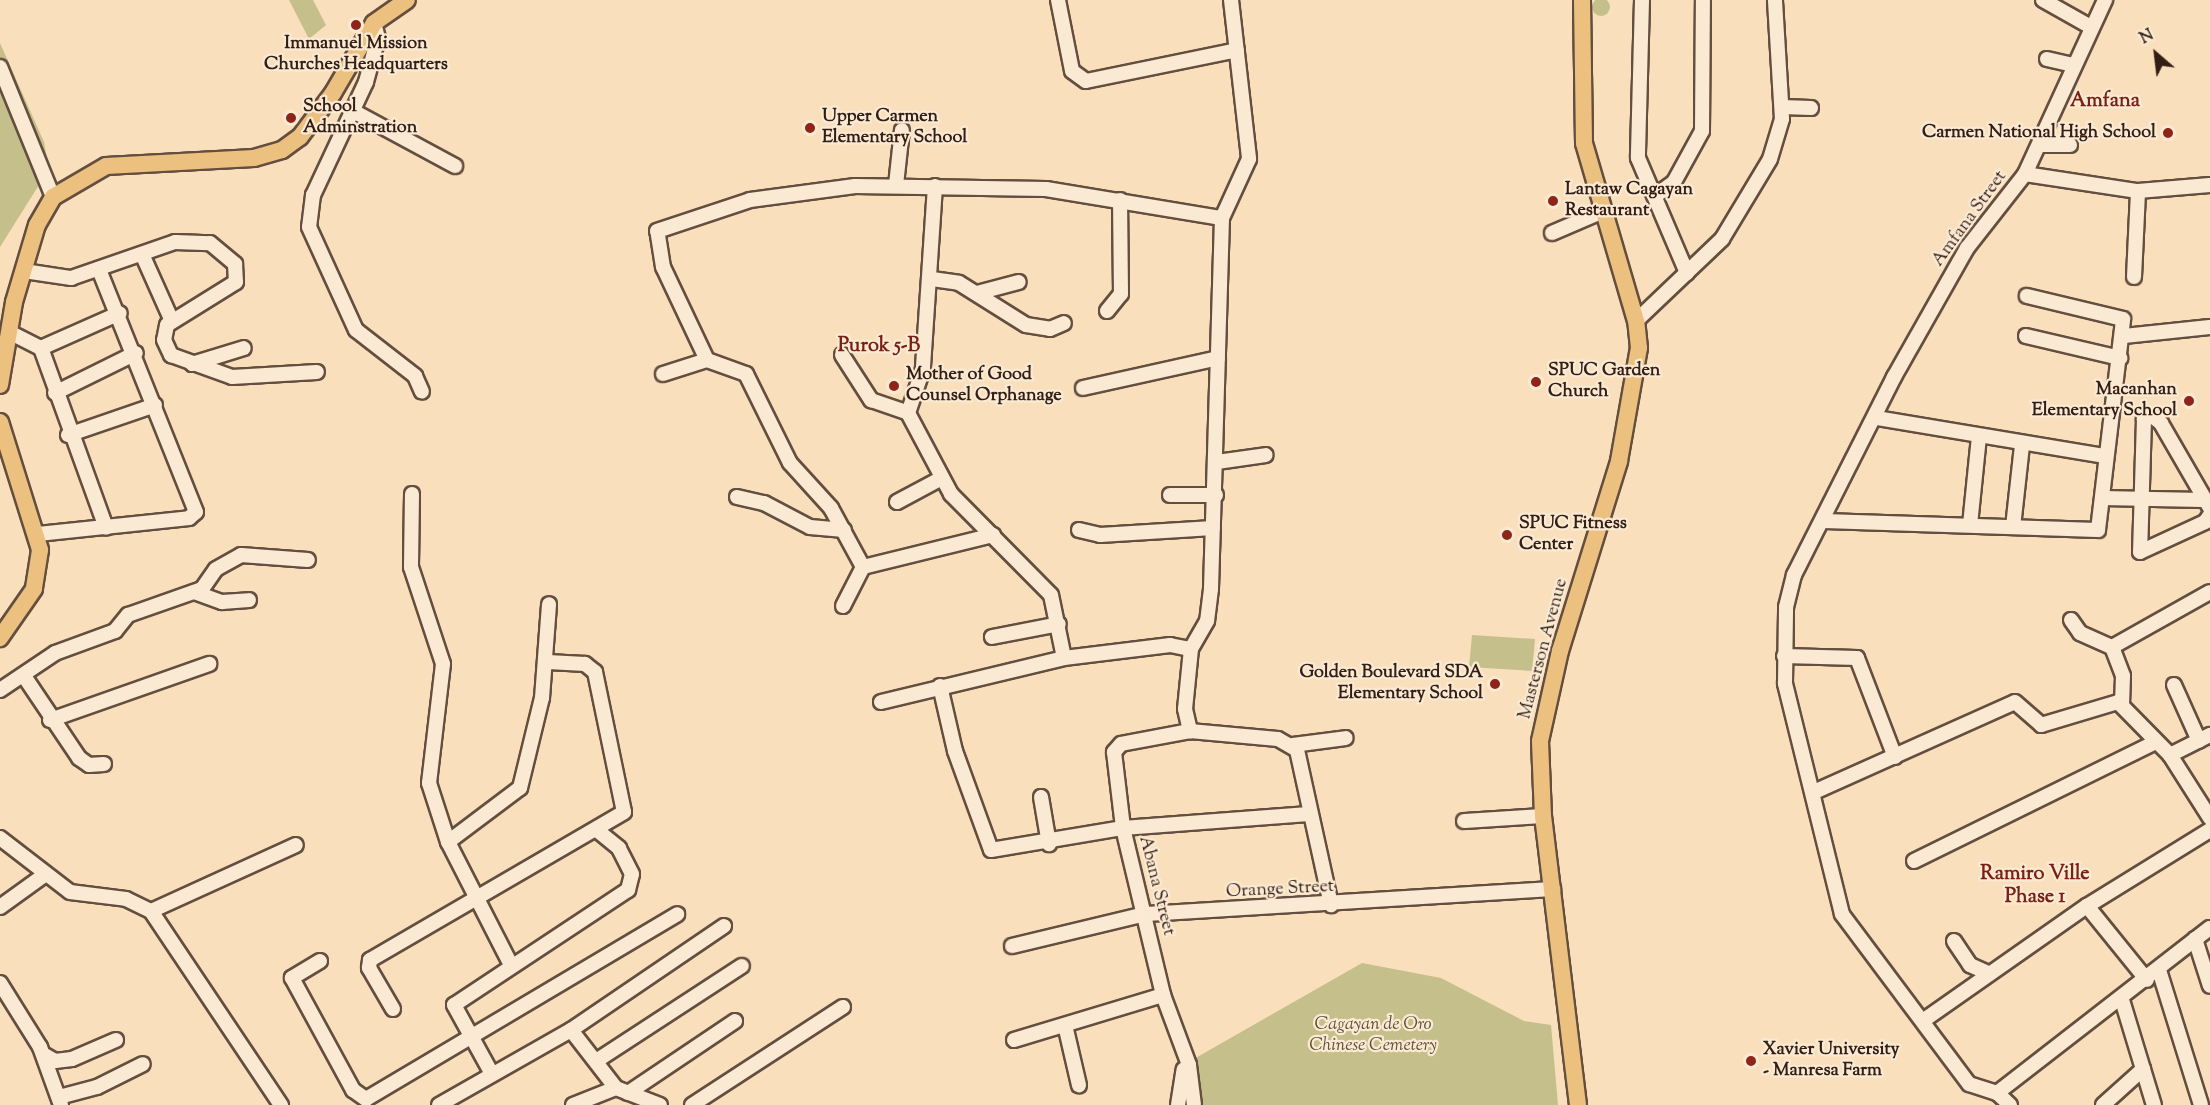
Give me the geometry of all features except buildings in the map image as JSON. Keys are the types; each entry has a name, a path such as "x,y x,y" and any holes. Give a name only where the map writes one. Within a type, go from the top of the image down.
{"main road":[{"path":"0,385 9,332 24,271 37,225 53,197 106,166 254,158 282,150 300,137 333,93 374,23 406,0"},
{"name":"Masterson Avenue","path":"1578,1105 1543,816 1540,741 1547,699 1619,461 1637,372 1636,321 1601,212 1584,143 1582,0"},
{"path":"0,422 38,534 34,589 0,638"}],"street":[{"path":"1058,0 1072,71 1086,81 1237,50"},
{"path":"1232,0 1249,159 1222,218 1216,495 1210,607 1191,649 1185,699 1190,731 1293,745 1346,738"},
{"path":"1642,0 1638,158 1687,273"},
{"path":"1655,196 1674,182 1699,140 1697,48 1703,0"},
{"path":"1636,321 1733,226 1757,186 1776,144 1782,107 1775,0"},
{"path":"2043,0 2091,27"},
{"name":"Amfana Street","path":"1997,1093 1969,1084 1924,1020 1842,914 1814,792 1791,711 1784,656 1788,595 1952,272 2025,174 2041,145 2074,65 2105,0"},
{"path":"374,23 378,43 352,111 313,195 309,227 356,330 415,376 422,392"},
{"path":"2047,59 2074,65"},
{"path":"0,67 53,197"},
{"path":"1782,107 1811,108"},
{"path":"352,111 455,166"},
{"path":"896,184 902,130"},
{"path":"2041,145 2070,144"},
{"path":"2025,174 2138,191 2210,185"},
{"path":"707,360 663,267 655,238 662,227 779,193 896,184 1046,189 1222,218"},
{"path":"935,186 932,279 923,369 908,413 940,479 1051,595 1059,624 1064,658"},
{"path":"2134,277 2138,191"},
{"path":"1107,311 1121,294 1120,201"},
{"path":"1552,233 1601,212"},
{"path":"24,271 64,278 196,240 223,250 235,264 236,282 223,294 172,321 164,332 166,349 192,364 232,377 317,372"},
{"path":"141,254 172,321"},
{"path":"38,534 189,518 196,512 136,353 99,269"},
{"path":"932,279 949,279 977,293 1026,325 1050,329 1064,323"},
{"path":"977,293 1019,282"},
{"path":"1824,521 2013,527 2092,534 2099,527 2103,456 2124,336 2122,317 2027,296"},
{"path":"40,348 120,313"},
{"path":"2124,336 2210,327"},
{"path":"9,332 40,348 68,435 106,528"},
{"path":"2026,336 2120,358"},
{"path":"192,364 244,348"},
{"path":"55,393 136,353"},
{"path":"842,356 871,400 908,413"},
{"path":"1083,387 1218,358"},
{"path":"663,374 707,360 746,374 790,463 844,530 862,567"},
{"path":"68,435 156,405"},
{"path":"2207,504 2152,416 2144,419 2140,430 2139,500 2142,553 2205,522 2210,514"},
{"path":"1877,418 2022,445 2103,456"},
{"path":"1970,525 1979,437"},
{"path":"2013,527 2022,445"},
{"path":"1217,462 1266,455"},
{"path":"897,502 940,479"},
{"path":"412,494 411,567 443,664 429,783 448,842 511,965"},
{"path":"1170,495 1216,495"},
{"path":"737,497 764,503 810,527 844,530"},
{"path":"2102,498 2207,504"},
{"path":"1079,530 1100,534 1213,528"},
{"path":"862,567 993,535"},
{"path":"0,690 55,652 116,631 128,615 194,592 207,585 216,569 241,555 308,560"},
{"path":"843,606 862,567"},
{"path":"194,592 222,602 249,600"},
{"path":"2112,647 2210,592"},
{"path":"448,842 490,816 520,788 548,662 549,604"},
{"path":"2071,620 2080,633 2112,647 2123,676 2122,704 2170,755 2210,818"},
{"path":"992,638 1059,624"},
{"path":"881,702 1064,658 1170,645 1191,649"},
{"path":"1784,656 1857,658 1895,757"},
{"path":"393,1009 369,968 370,960 597,830 625,810 595,672 585,664 548,662"},
{"path":"51,720 209,664"},
{"path":"24,675 51,720 84,763 104,764"},
{"path":"2170,755 2205,738 2174,685"},
{"path":"940,686 987,846 997,852 1049,844 1123,828 1308,814"},
{"path":"1814,792 2015,702 2041,725 2105,703 2122,704"},
{"name":"Abana Street","path":"1190,731 1116,747 1123,828 1145,914 1162,995 1188,1063 1194,1105"},
{"path":"1914,861 2156,742"},
{"path":"1293,745 1304,765 1308,814 1330,905"},
{"path":"1041,797 1049,844"},
{"path":"1464,821 1543,816"},
{"path":"492,1074 471,1040 454,1005 631,885 632,874 619,848 597,830"},
{"path":"1924,1020 1988,973 2087,906 2210,830"},
{"path":"0,838 43,876 70,892 126,899 151,911 281,1105"},
{"path":"151,911 296,845"},
{"path":"0,907 43,876"},
{"name":"Orange Street","path":"1012,946 1145,914 1330,905 1553,889"},
{"path":"2087,906 2147,980"},
{"path":"320,961 291,978 361,1098 471,1040 677,914"},
{"path":"439,1105 571,1030 724,926"},
{"path":"2010,1105 1997,1093 2122,1000 2210,928"},
{"path":"2195,939 2210,986"},
{"path":"1954,941 1970,965 1988,973"},
{"path":"596,1061 742,966"},
{"path":"2159,970 2201,1105"},
{"path":"0,983 43,1054 60,1101 97,1087 143,1064"},
{"path":"1014,1040 1162,995"},
{"path":"2122,1000 2154,1105"},
{"path":"692,1105 843,1007"},
{"path":"573,1105 622,1091 735,1021"},
{"path":"1065,1025 1079,1084"},
{"path":"571,1030 622,1091 660,1105"},
{"path":"43,1054 56,1061 72,1059 116,1040"},
{"path":"1179,1105 1188,1063"},
{"path":"2103,1105 2143,1068"}],"green space":[{"path":"1597,-2 1605,-2 1610,3 1608,14 1597,16 1592,11 1592,3"},
{"path":"289,0 313,0 326,25 309,39"},
{"path":"0,43 44,142 49,169 0,247"},
{"path":"1472,635 1535,639 1532,671 1469,667"},
{"name":"Cagayan de Oro Chinese Cemetery","path":"1362,963 1441,978 1524,1021 1551,1025 1558,1105 1198,1105 1192,1060"}],"place":[{"name":"Immanuel Mission Churches Headquarters","path":"356,25"},
{"name":"School Adminstration","path":"291,118"},
{"name":"Upper Carmen Elementary School","path":"810,128"},
{"name":"Carmen National High School","path":"2168,133"},
{"name":"Lantaw Cagayan Restaurant","path":"1553,201"},
{"name":"SPUC Garden Church","path":"1536,382"},
{"name":"Mother of Good Counsel Orphanage","path":"894,386"},
{"name":"Macanhan Elementary School","path":"2189,401"},
{"name":"SPUC Fitness Center","path":"1507,535"},
{"name":"Golden Boulevard SDA Elementary School","path":"1495,684"},
{"name":"Xavier University - Manresa Farm","path":"1751,1061"}],"district":[{"name":"Amfana","path":"2105,101"},
{"name":"Purok 5-B","path":"879,346"},
{"name":"Ramiro Ville Phase 1","path":"2035,886"}]}
